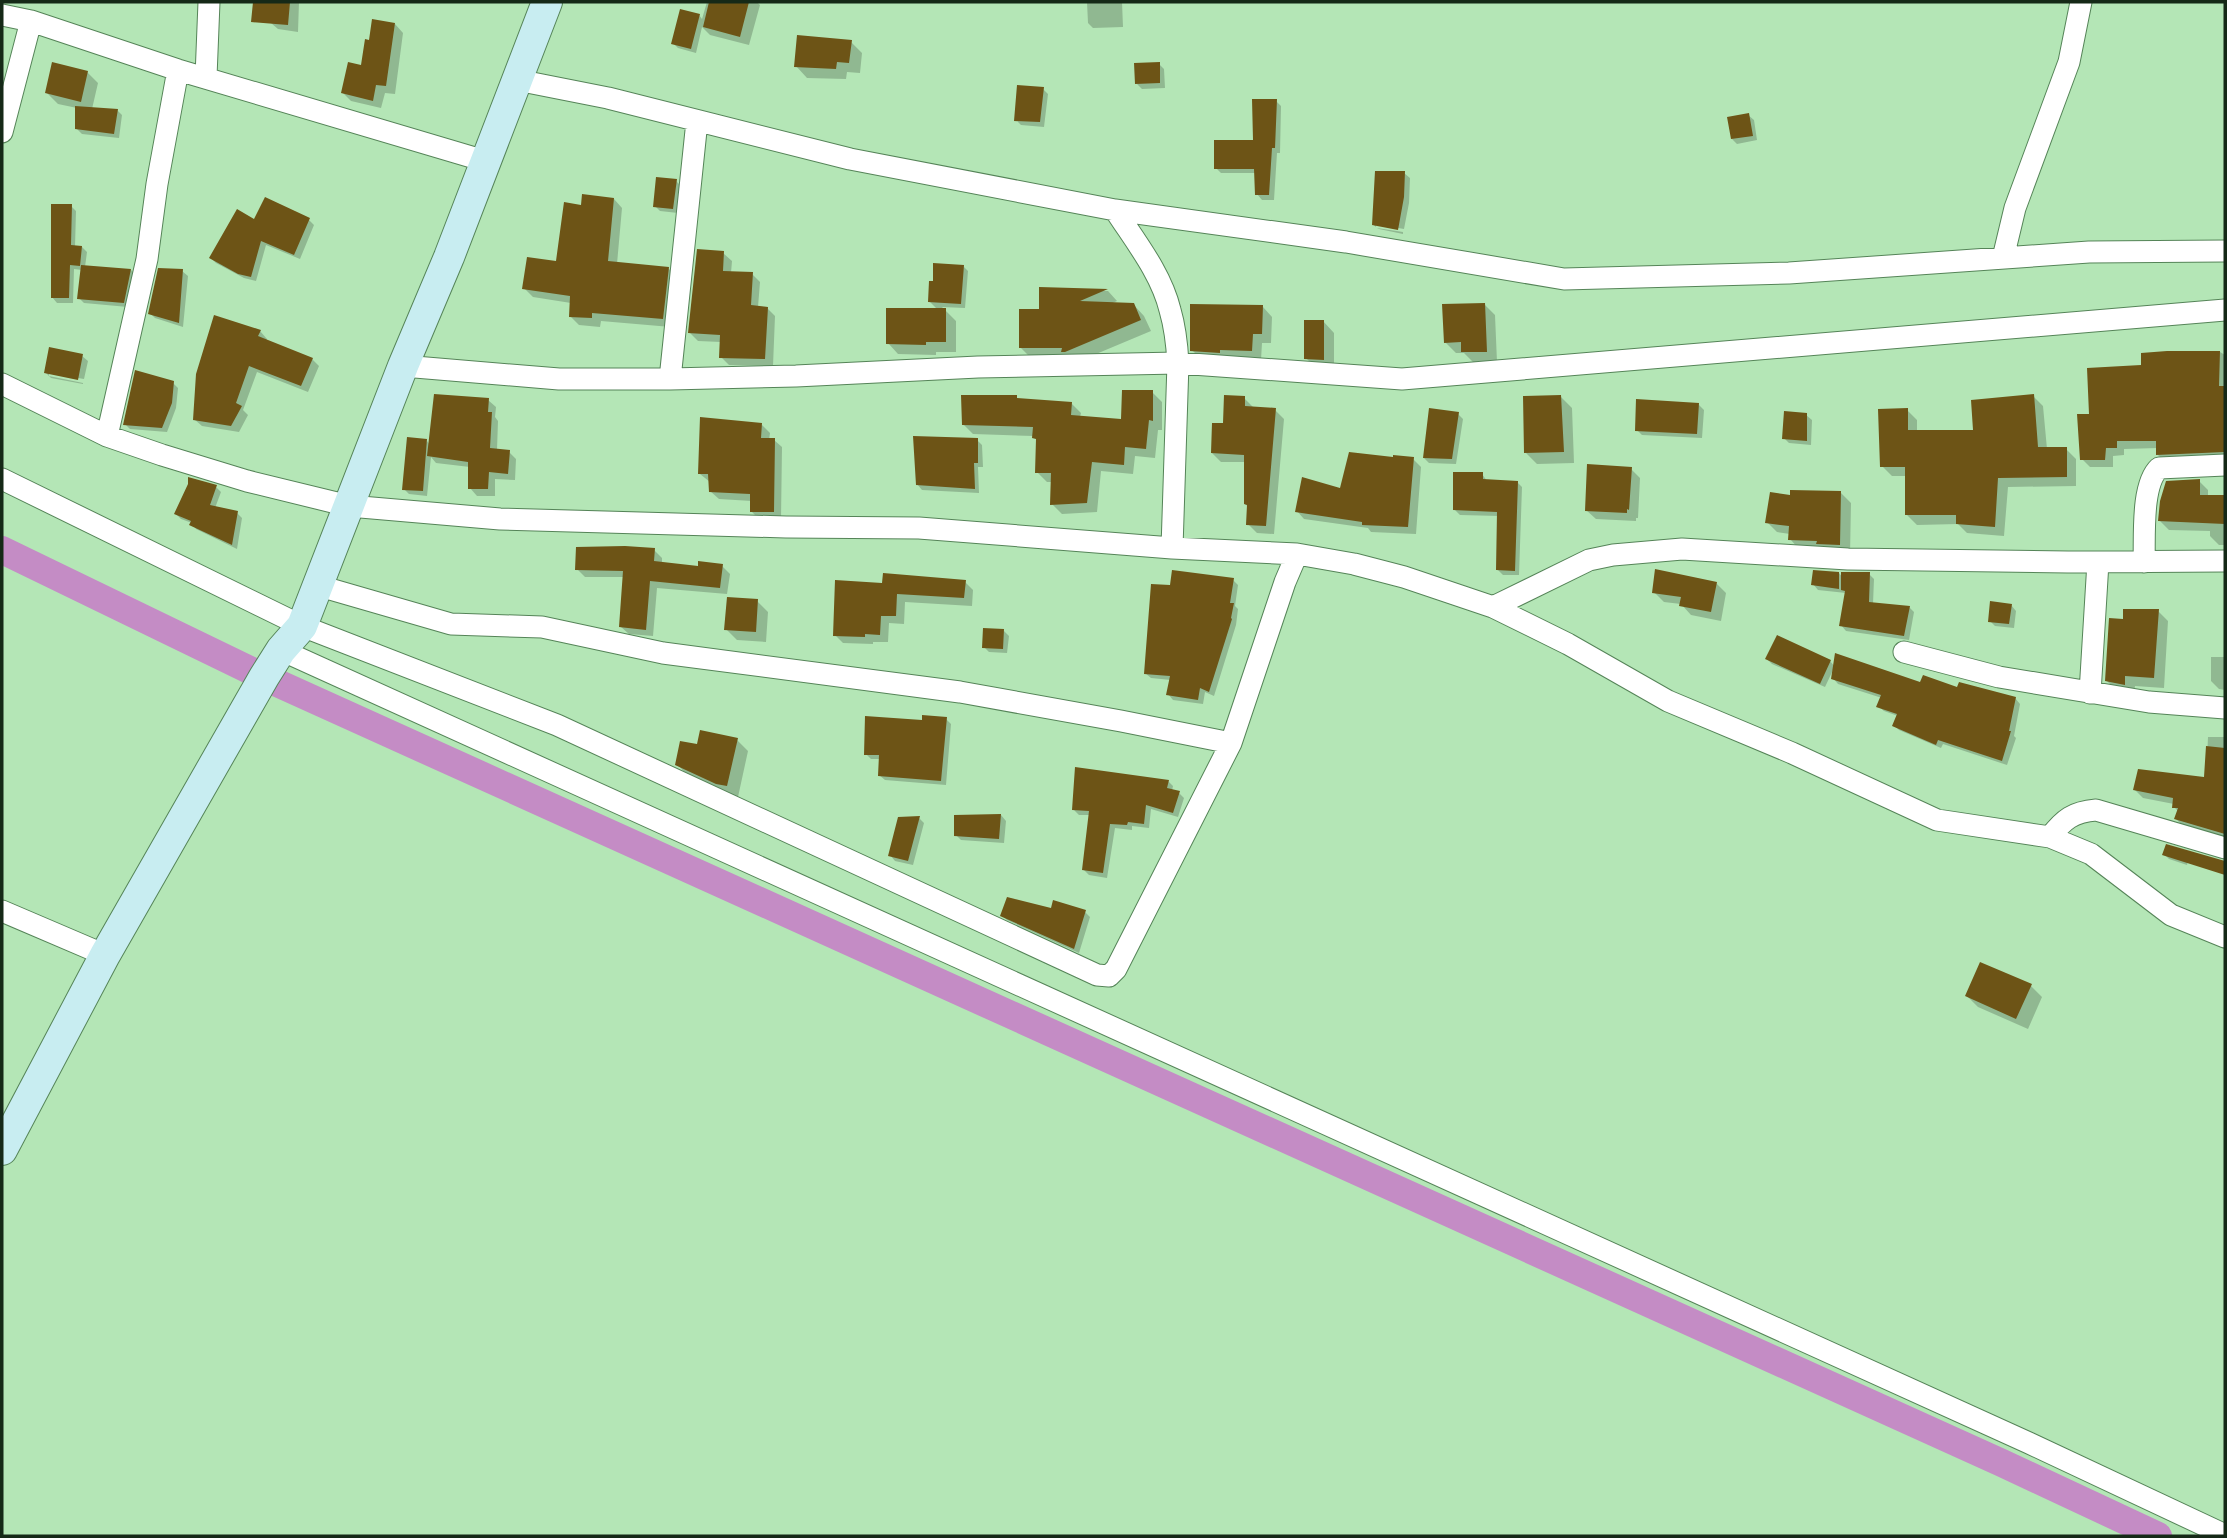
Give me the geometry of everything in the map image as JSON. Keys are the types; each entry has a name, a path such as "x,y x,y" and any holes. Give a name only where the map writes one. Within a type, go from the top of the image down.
{"street":[{"path":"206,77 209,2"},
{"path":"2,1150 105,955 281,650 302,626 547,2"},
{"path":"2003,258 2015,208 2069,62 2081,2"},
{"path":"2,15 31,21 178,69 485,162"},
{"path":"2,132 31,21"},
{"path":"107,436 147,259 157,184 178,69"},
{"path":"517,80 608,98 849,159 1115,210 1346,242 1564,279 1776,273 2089,252 2225,251"},
{"path":"670,379 697,121"},
{"path":"1115,210 1152,268 1170,307 1176,336 1178,363 1172,548"},
{"path":"403,366 559,379 670,379 978,367 1178,363 1402,379 2225,310"},
{"path":"2,384 107,436 235,477 349,506 500,519 919,528 1325,557 1404,577 1493,607 1568,644 1668,701 1792,753 1937,820 2050,837 2091,854 2171,915 2225,937"},
{"path":"2144,562 2146,502 2152,475 2159,468 2225,466"},
{"path":"2,479 302,626 557,724 1097,975 1109,976 1116,969 1231,743 1297,554"},
{"path":"1493,607 1589,560 1612,555 1682,549 1848,559 2225,561"},
{"path":"2090,692 2098,562"},
{"path":"316,585 451,624 542,627 663,653 960,692 1231,743"},
{"path":"281,650 2029,1443 2225,1535"},
{"path":"1904,652 1999,677 2149,702 2225,708"},
{"path":"2050,837 2061,824 2079,812 2096,810 2225,848"},
{"path":"2,911 105,955"}],"building":[{"path":"253,2 290,2 288,25 251,22"},
{"path":"709,2 749,2 740,37 703,27"},
{"path":"680,9 700,14 691,49 671,44"},
{"path":"372,19 395,23 386,86 376,85 373,101 341,93 348,62 361,65 365,39 369,40"},
{"path":"797,35 852,40 849,63 837,62 836,69 794,67"},
{"path":"52,62 88,71 81,102 45,93"},
{"path":"1160,62 1160,83 1135,84 1134,63"},
{"path":"1017,85 1044,87 1040,122 1014,121"},
{"path":"1252,99 1277,99 1269,195 1255,195 1254,169 1214,169 1214,140 1253,140"},
{"path":"75,106 118,109 114,134 75,129"},
{"path":"1749,113 1753,136 1731,139 1727,117"},
{"path":"1375,171 1405,171 1398,230 1372,225"},
{"path":"656,177 677,179 673,209 653,207"},
{"path":"582,194 614,198 608,261 669,267 663,319 592,313 592,318 569,317 570,296 522,289 527,257 556,261 564,202 581,205"},
{"path":"265,197 310,218 294,255 261,241 251,277 238,274 209,258 237,209 254,219"},
{"path":"51,204 72,204 71,245 82,246 80,266 70,265 69,298 51,298"},
{"path":"697,249 724,251 723,271 753,272 751,305 768,307 765,359 719,358 720,335 688,333"},
{"path":"933,263 964,265 961,304 928,302 929,281 933,281"},
{"path":"81,265 131,269 124,303 77,299"},
{"path":"158,268 183,269 179,323 148,314"},
{"path":"1039,287 1108,289 1080,301 1134,303 1141,320 1065,352 1061,352 1062,348 1019,348 1019,309 1039,309"},
{"path":"1485,303 1487,352 1461,352 1461,342 1444,343 1442,304"},
{"path":"1190,304 1263,305 1262,334 1253,334 1252,351 1190,351"},
{"path":"886,308 946,308 946,342 926,342 926,345 886,344"},
{"path":"214,315 261,330 258,336 313,358 301,386 249,366 236,403 242,406 231,426 193,420 196,374"},
{"path":"1304,320 1324,320 1324,360 1304,359"},
{"path":"49,347 83,354 78,380 44,373"},
{"path":"2220,351 2219,386 2225,386 2225,452 2156,455 2156,441 2117,441 2117,448 2106,448 2105,460 2080,460 2077,414 2089,414 2087,368 2141,365 2141,353"},
{"path":"135,370 174,381 172,403 162,428 123,425"},
{"path":"1122,390 1153,390 1153,421 1149,420 1146,449 1125,447 1124,465 1092,462 1087,503 1050,505 1051,473 1035,473 1036,439 1032,438 1033,427 962,425 961,395 1017,395 1017,398 1072,402 1071,415 1121,419"},
{"path":"434,394 489,398 488,412 492,412 490,448 510,450 508,474 489,472 488,489 468,489 468,462 427,456"},
{"path":"2034,394 2038,447 2067,447 2067,477 1998,478 1995,527 1956,524 1956,515 1905,515 1905,467 1880,467 1878,409 1908,408 1908,430 1973,430 1971,400"},
{"path":"1224,395 1245,396 1245,406 1276,408 1266,526 1246,525 1244,455 1211,453 1212,423 1223,423"},
{"path":"1561,395 1564,452 1524,453 1523,396"},
{"path":"1636,399 1699,403 1697,434 1635,431"},
{"path":"1429,408 1459,412 1452,459 1423,458"},
{"path":"1784,411 1807,413 1807,441 1782,439"},
{"path":"700,417 762,423 761,438 775,438 774,512 750,512 750,494 709,492 708,474 698,474"},
{"path":"913,436 978,438 978,463 974,463 975,489 916,485"},
{"path":"407,437 427,439 423,491 402,490"},
{"path":"1349,452 1414,457 1408,527 1362,525 1362,522 1295,512 1302,477 1340,488"},
{"path":"1587,464 1632,467 1627,513 1585,511"},
{"path":"1453,472 1483,472 1483,479 1518,481 1515,571 1496,570 1497,512 1453,510"},
{"path":"188,477 217,485 210,505 238,511 232,545 189,525 191,521 174,514 188,484"},
{"path":"2200,479 2200,495 2225,495 2225,524 2158,521 2166,481"},
{"path":"1790,490 1841,491 1840,545 1788,540 1789,526 1765,523 1770,492 1790,495"},
{"path":"576,547 655,548 654,561 698,566 698,561 723,564 720,588 650,581 646,630 619,627 623,571 575,570"},
{"path":"1655,569 1717,582 1711,612 1679,606 1681,597 1652,593"},
{"path":"1172,570 1234,578 1230,603 1234,603 1232,619 1209,692 1200,688 1198,700 1166,695 1170,676 1144,674 1151,584 1170,585"},
{"path":"1813,570 1839,572 1839,589 1811,585"},
{"path":"1841,572 1870,572 1869,602 1910,606 1904,636 1839,626 1845,591 1841,590"},
{"path":"883,573 966,580 964,598 897,594 896,616 881,616 880,635 833,636 835,580 882,583"},
{"path":"727,597 758,599 756,632 724,630"},
{"path":"1990,601 2012,604 2009,624 1988,622"},
{"path":"2123,609 2159,609 2154,678 2125,676 2125,685 2105,681 2109,618 2123,619"},
{"path":"983,628 1004,629 1003,649 982,648"},
{"path":"1777,635 1831,660 1820,684 1765,659"},
{"path":"1835,653 1920,682 1923,675 1957,687 1959,682 2016,697 2011,731 2002,761 1938,740 1936,745 1892,726 1897,714 1876,707 1881,695 1831,679"},
{"path":"922,715 947,717 941,781 878,776 879,755 864,755 865,716 922,720"},
{"path":"700,730 738,738 727,786 716,784 675,765 680,741 697,744"},
{"path":"2206,746 2225,748 2225,834 2174,819 2178,808 2172,808 2173,798 2133,790 2138,769 2204,777"},
{"path":"1075,767 1169,780 1167,788 1180,791 1173,813 1146,805 1144,824 1110,824 1103,873 1082,870 1089,811 1072,810"},
{"path":"1001,814 999,839 954,836 954,815"},
{"path":"920,816 908,861 888,856 898,817"},
{"path":"2166,844 2225,861 2225,875 2162,855"},
{"path":"1007,897 1051,908 1053,900 1086,910 1074,949 1000,916"},
{"path":"1980,962 2032,984 2016,1019 1965,996"}],"waterway":[{"path":"2,550 264,677 2158,1536"}]}
